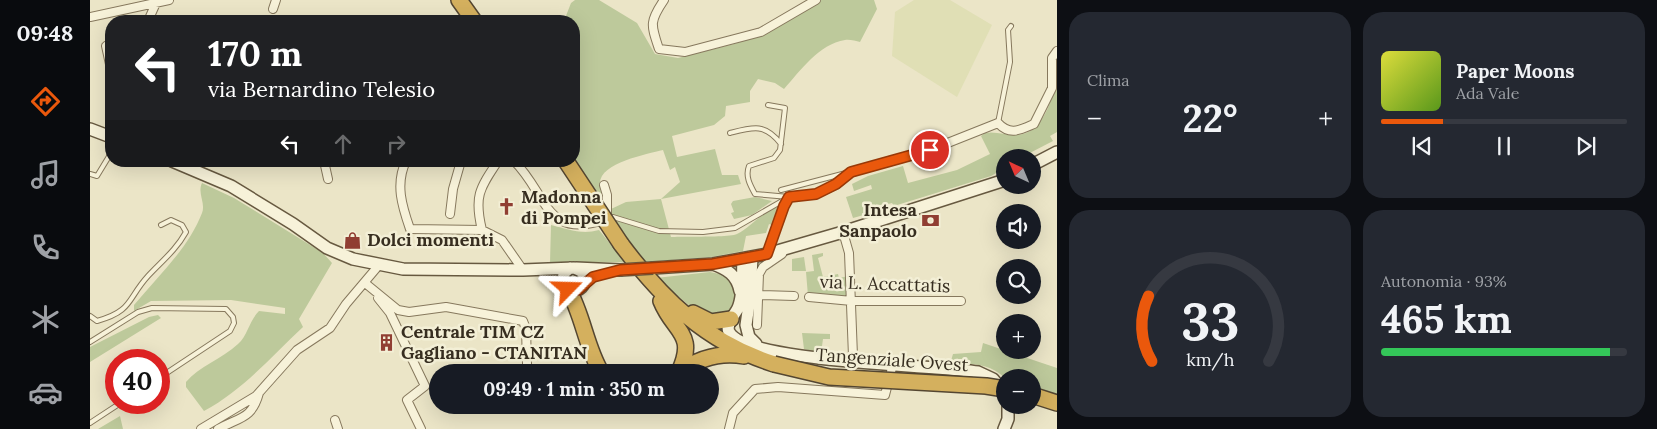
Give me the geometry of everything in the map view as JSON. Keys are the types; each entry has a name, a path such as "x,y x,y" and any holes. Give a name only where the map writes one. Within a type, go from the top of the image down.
{"highway":[{"path":"460,0 470,15"},
{"name":"Tangenziale Ovest","path":"570,167 621,244 657,290 705,331 757,352 774,364 829,377 996,388"},
{"path":"574,287 580,315 597,364"},
{"path":"657,290 680,302 706,321 731,319"},
{"path":"657,290 687,346 686,357 683,364"},
{"path":"693,364 715,356 757,352"},
{"path":"1041,398 1057,403"}],"street":[{"path":"90,17 169,0"},
{"path":"273,9 276,0"},
{"path":"664,0 653,17 651,25 659,50 685,52 761,32 816,0"},
{"path":"151,15 156,3"},
{"path":"752,274 767,254 789,197 816,194 836,184 851,172 930,150 998,124 1004,129 1015,132 1034,124 1052,88 1052,58 1057,50"},
{"path":"90,129 105,135"},
{"path":"1041,160 1057,152"},
{"path":"188,167 231,186 293,224 327,248 352,259 403,269 523,270 572,268 620,270 713,264 767,254 796,246 996,183"},
{"path":"325,167 328,179"},
{"path":"403,167 401,171 400,201 410,229 482,230 502,240 523,270"},
{"path":"450,214 453,189 459,167"},
{"path":"482,230 478,212 479,192 494,167"},
{"path":"518,167 555,218 588,225 607,218 608,203 604,185"},
{"path":"843,232 849,253 853,356"},
{"path":"757,352 748,336 758,295 759,274 763,267 774,258 796,246"},
{"path":"748,258 752,274 752,325"},
{"path":"748,258 738,310 731,319 728,328 731,334 757,352 978,372 993,379 996,383"},
{"path":"713,264 735,277 741,297"},
{"path":"201,429 259,393 298,350 330,328 346,304 367,285 379,265"},
{"path":"572,268 564,273 574,287"},
{"path":"572,268 584,274 574,287"},
{"path":"537,269 553,275 574,287"},
{"path":"574,287 600,274 620,270"},
{"path":"367,285 398,310 410,312 446,307 523,322 526,328 527,364"},
{"path":"367,285 390,313 425,386 407,400 421,429"},
{"name":"via L. Accattatis","path":"758,295 794,296"},
{"name":"via L. Accattatis","path":"809,296 852,301 961,301"},
{"path":"731,319 740,319 752,325"},
{"path":"729,429 733,413 756,389 778,387 885,395 893,364"},
{"path":"218,429 242,418 255,408 259,393"},
{"path":"1004,429 1008,414"},
{"path":"335,420 338,429"}],"lane":[{"path":"998,124 1009,69 1008,30 1011,26"},
{"path":"768,105 785,108 780,150 774,158 749,166 747,171 749,182 755,194 789,197"},
{"path":"730,133 759,128 772,132 781,144"},
{"path":"90,174 97,176 105,162"},
{"path":"781,190 851,172"},
{"path":"607,218 613,217 659,231 703,232 735,228 789,197"},
{"path":"90,316 97,321 115,316 130,304 146,278 178,246 186,232 182,225 171,220 162,225"},
{"path":"90,342 138,312 152,308 226,309 234,323 230,331 170,371"},
{"path":"90,423 105,413"}],"green space":[{"path":"575,0 599,0 637,23 655,54 678,58 761,35 821,0 874,0 877,9 860,42 847,40 827,47 811,59 784,89 775,83 758,79 750,91 750,102 726,106 725,116 714,125 672,136 677,157 715,149 722,175 738,175 741,184 661,199 680,182 675,167 670,170 663,150 626,160 608,170 602,176 600,189 604,202 603,210 578,167 580,167 580,15 566,15 571,3"},
{"path":"914,0 950,0 992,25 957,97 892,56 895,12"},
{"path":"1057,76 1057,132 1050,136 1053,141 1038,149 996,149 996,173 991,176 894,206 892,203 884,205 885,209 853,218 846,197 872,189 871,185 854,191 852,184 868,176 903,166 908,183 957,170 990,154 981,136 985,133 993,132 1016,135 1033,129 1045,114 1053,94"},
{"path":"202,183 234,198 323,253 332,263 299,319 303,327 244,383 204,411 186,387 186,382 197,371 238,344 259,311 285,314 285,308 231,300 151,301 134,311 134,305 172,262 196,226 203,209 200,190"},
{"path":"755,197 772,201 752,215 734,219 731,213 734,212 731,204 733,201"},
{"path":"661,199 671,237 737,234 763,214 779,207 774,226 769,224 766,233 746,236 743,251 711,257 645,262 609,217 611,209 626,202"},
{"path":"551,225 580,232 599,230 625,262 550,263"},
{"path":"823,253 823,256 818,258 823,277 838,274 839,278 849,276 850,298 808,296 806,272 814,271 812,255"},
{"path":"804,257 806,271 792,271 792,259"},
{"path":"710,272 729,276 738,296 728,314 702,316 656,278"},
{"path":"158,315 161,318 111,349 105,349 105,353 90,362 90,347 149,317"},
{"path":"802,333 830,334 830,339 823,339 821,353 804,349"},
{"path":"983,343 996,347 996,359 1030,359 1057,368 1057,397 1041,392 1041,369 996,369 996,371 980,365 950,364 953,354 981,352"},
{"path":"120,416 123,429 98,429"}],"place":[{"name":"Madonna di Pompei","path":"507,207"},
{"name":"Intesa Sanpaolo","path":"931,220"},
{"name":"Dolci momenti","path":"353,240"},
{"name":"Centrale TIM CZ Gagliano - CTANITAN","path":"387,342"}],"route":[{"path":"568,289 571,291 578,290 593,277 606,272 713,264 767,254 789,197 816,194 836,184 851,172 930,150"}]}
